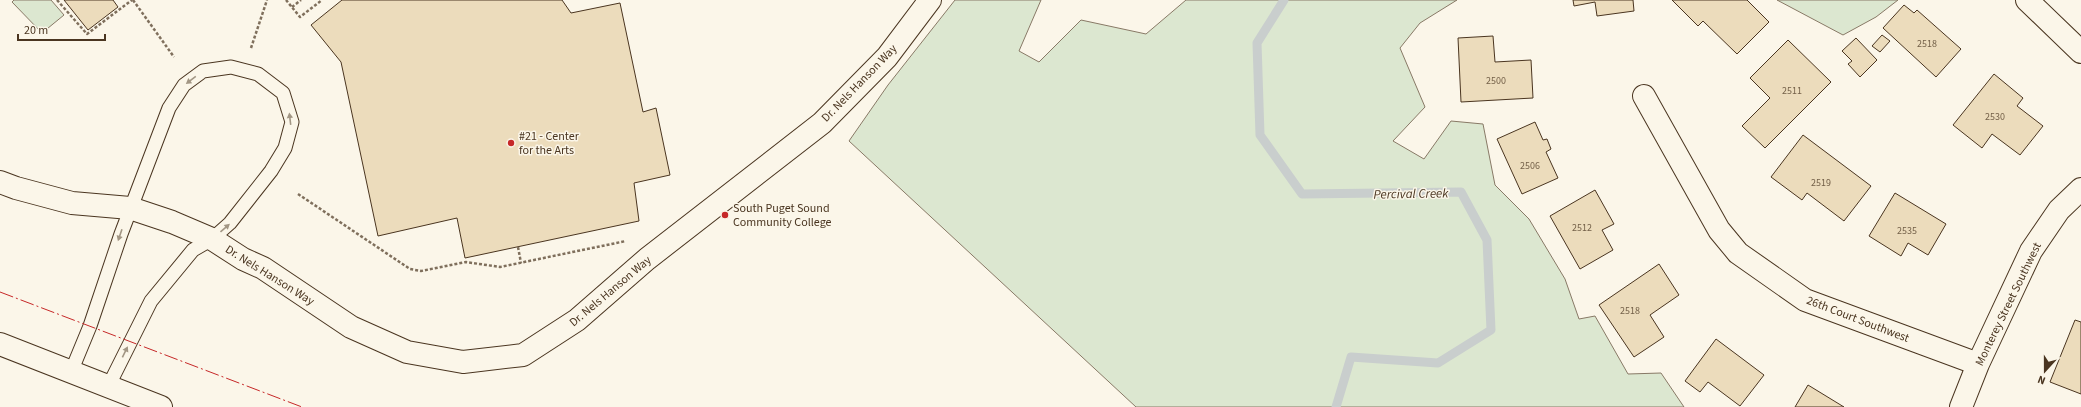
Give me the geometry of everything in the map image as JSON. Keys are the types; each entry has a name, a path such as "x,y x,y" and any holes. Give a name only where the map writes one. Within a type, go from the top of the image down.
{"street":[{"name":"Dr. Nels Hanson Way","path":"0,182 72,203 130,208 172,222 212,239 243,259 262,268 351,327 407,352 463,362 523,356 577,320 647,259 822,122 887,57 930,0"},
{"path":"2027,0 2081,52"},
{"name":"26th Court Southwest","path":"1644,96 1719,230 1738,253 1805,300 1978,364"},
{"name":"Monterey Street Southwest","path":"1961,407 1978,364 2031,252 2059,210 2081,189"},
{"path":"0,344 161,407"}],"lane":[{"path":"71,372 90,326 130,208 169,108 184,85 203,71 231,67 258,74 283,93 292,122 285,148 251,198 230,223 212,239 193,250 151,301 108,387"}],"path":[{"path":"57,0 87,34 132,0 174,57"},
{"path":"251,48 267,0"},
{"path":"286,0 300,17 322,0"},
{"path":"292,7 301,0"},
{"path":"298,194 410,269 421,270 466,262 500,267 632,241"},
{"path":"518,247 521,263"}],"green space":[{"path":"14,0 51,0 64,15 42,33 12,2"},
{"path":"955,0 1041,0 1019,51 1039,62 1081,20 1146,34 1186,0 1457,0 1420,23 1400,48 1425,107 1393,141 1424,159 1451,121 1483,124 1495,185 1529,219 1565,279 1579,319 1595,316 1628,374 1661,373 1684,407 1136,407 849,141 888,85"},
{"path":"1777,0 1898,0 1876,17 1843,35"}],"building":[{"path":"64,0 113,0 118,7 88,30"},
{"name":"#21 - Center for the Arts","path":"342,0 562,0 571,13 620,3 643,112 656,108 670,175 634,183 639,221 465,258 457,218 378,236 341,62 311,25"},
{"path":"1573,0 1633,0 1634,11 1597,16 1595,2 1574,6"},
{"path":"1672,0 1747,0 1769,22 1737,54 1703,21 1698,26"},
{"path":"1904,5 1914,13 1917,10 1961,49 1936,77 1883,28"},
{"path":"1882,35 1890,41 1880,52 1872,46"},
{"path":"1493,36 1495,62 1531,60 1533,98 1461,102 1458,38"},
{"path":"1856,38 1877,60 1860,77 1848,64 1852,61 1842,51"},
{"path":"1788,40 1831,82 1765,148 1742,126 1770,98 1750,78"},
{"path":"1994,74 2023,98 2017,106 2043,126 2020,155 1992,134 1982,148 1953,125"},
{"path":"1535,122 1543,140 1547,139 1551,149 1546,152 1558,178 1522,194 1497,139"},
{"path":"1803,135 1871,186 1844,221 1807,193 1802,200 1771,177"},
{"path":"1595,190 1614,224 1602,230 1613,250 1580,269 1550,216"},
{"path":"1895,193 1946,224 1928,255 1908,243 1901,256 1869,236"},
{"path":"1659,264 1679,295 1650,315 1664,337 1634,357 1599,305"},
{"path":"2075,320 2081,322 2081,394 2050,382"},
{"path":"1716,339 1764,375 1740,406 1708,382 1700,392 1685,381"},
{"path":"1808,385 1844,407 1795,407"}],"waterway":[{"name":"Percival Creek","path":"1284,0 1257,43 1260,135 1302,194 1461,192 1487,240 1491,330 1438,363 1351,357 1336,407"}],"power":[{"path":"0,292 302,407"}],"place":[{"name":"#21 - Center for the Arts","path":"511,143"},
{"name":"South Puget Sound Community College","path":"725,215"}]}
